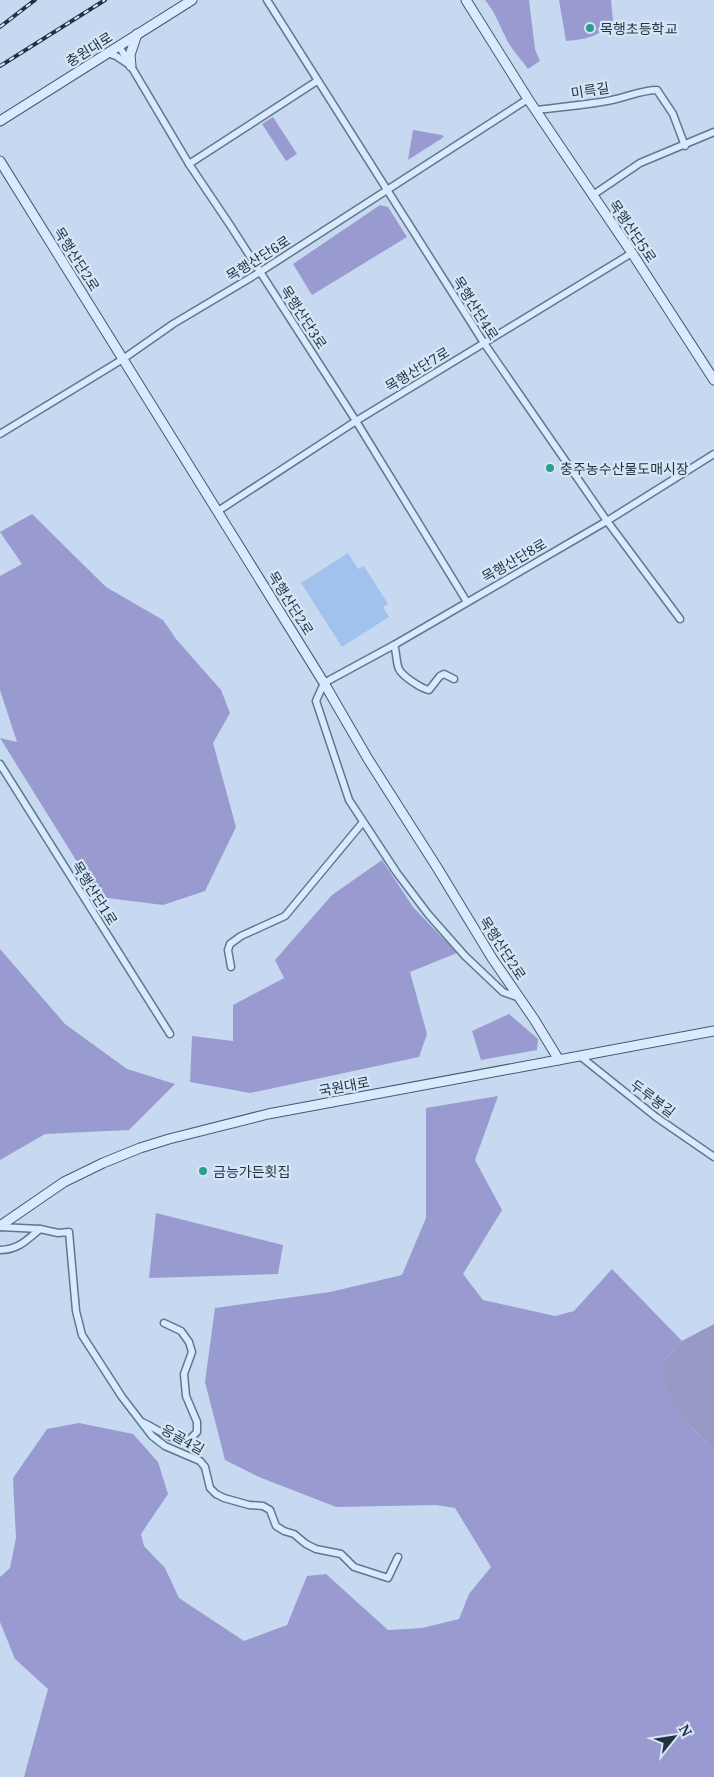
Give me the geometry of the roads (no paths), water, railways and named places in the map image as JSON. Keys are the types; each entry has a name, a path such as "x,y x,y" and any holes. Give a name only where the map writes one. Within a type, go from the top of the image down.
{"street":[{"name":"충원대로","path":"0,121 192,0"},
{"name":"목행산단4로","path":"267,0 484,343 606,521 680,619"},
{"name":"목행산단5로","path":"466,0 535,110 632,253 714,380"},
{"path":"131,66 130,55 137,34"},
{"name":"목행산단3로","path":"119,46 189,164 356,422 467,602"},
{"path":"107,53 116,56 131,66"},
{"path":"189,164 317,81"},
{"name":"미륵길","path":"535,110 591,104 631,96 648,90 657,90 673,114 685,146"},
{"name":"목행산단6로","path":"0,434 122,360 173,324 260,272 528,99"},
{"path":"593,195 640,163 685,146 714,132"},
{"name":"목행산단2로","path":"0,161 324,683 368,759 558,1060"},
{"name":"목행산단7로","path":"218,511 356,422 632,253"},
{"name":"목행산단8로","path":"324,683 394,645 606,521 714,454"},
{"path":"394,645 398,654 400,672 424,690 429,690 440,676 444,674 454,679"},
{"path":"324,683 316,701 349,800 397,873 428,914 466,956 503,992 520,998"},
{"name":"목행산단1로","path":"0,764 170,1034"},
{"path":"231,967 228,950 230,944 241,936 285,916 363,822"},
{"name":"국원대로","path":"0,1226 64,1182 103,1163 147,1146 268,1114 714,1031"},
{"name":"두루봉길","path":"580,1056 656,1117 714,1156"},
{"name":"응골4길","path":"0,1226 40,1229 58,1233 69,1232 76,1311 82,1335 122,1397 152,1436 164,1446 200,1461 205,1467 210,1488 216,1494 249,1505 264,1506 270,1510 276,1526 294,1534 306,1544 340,1554 354,1567 388,1578 398,1557"},
{"path":"0,1250 12,1250 40,1229"},
{"name":"응골4길","path":"141,1422 155,1428 170,1438 190,1439 197,1432 197,1422 186,1396 184,1374 192,1352 181,1331 164,1323"}],"railway":[{"path":"0,27 35,0"},
{"path":"0,66 105,0"}],"place":[{"name":"목행초등학교","path":"590,28"},
{"name":"충주농수산물도매시장","path":"550,468"},
{"name":"금능가든횟집","path":"203,1171"}]}
